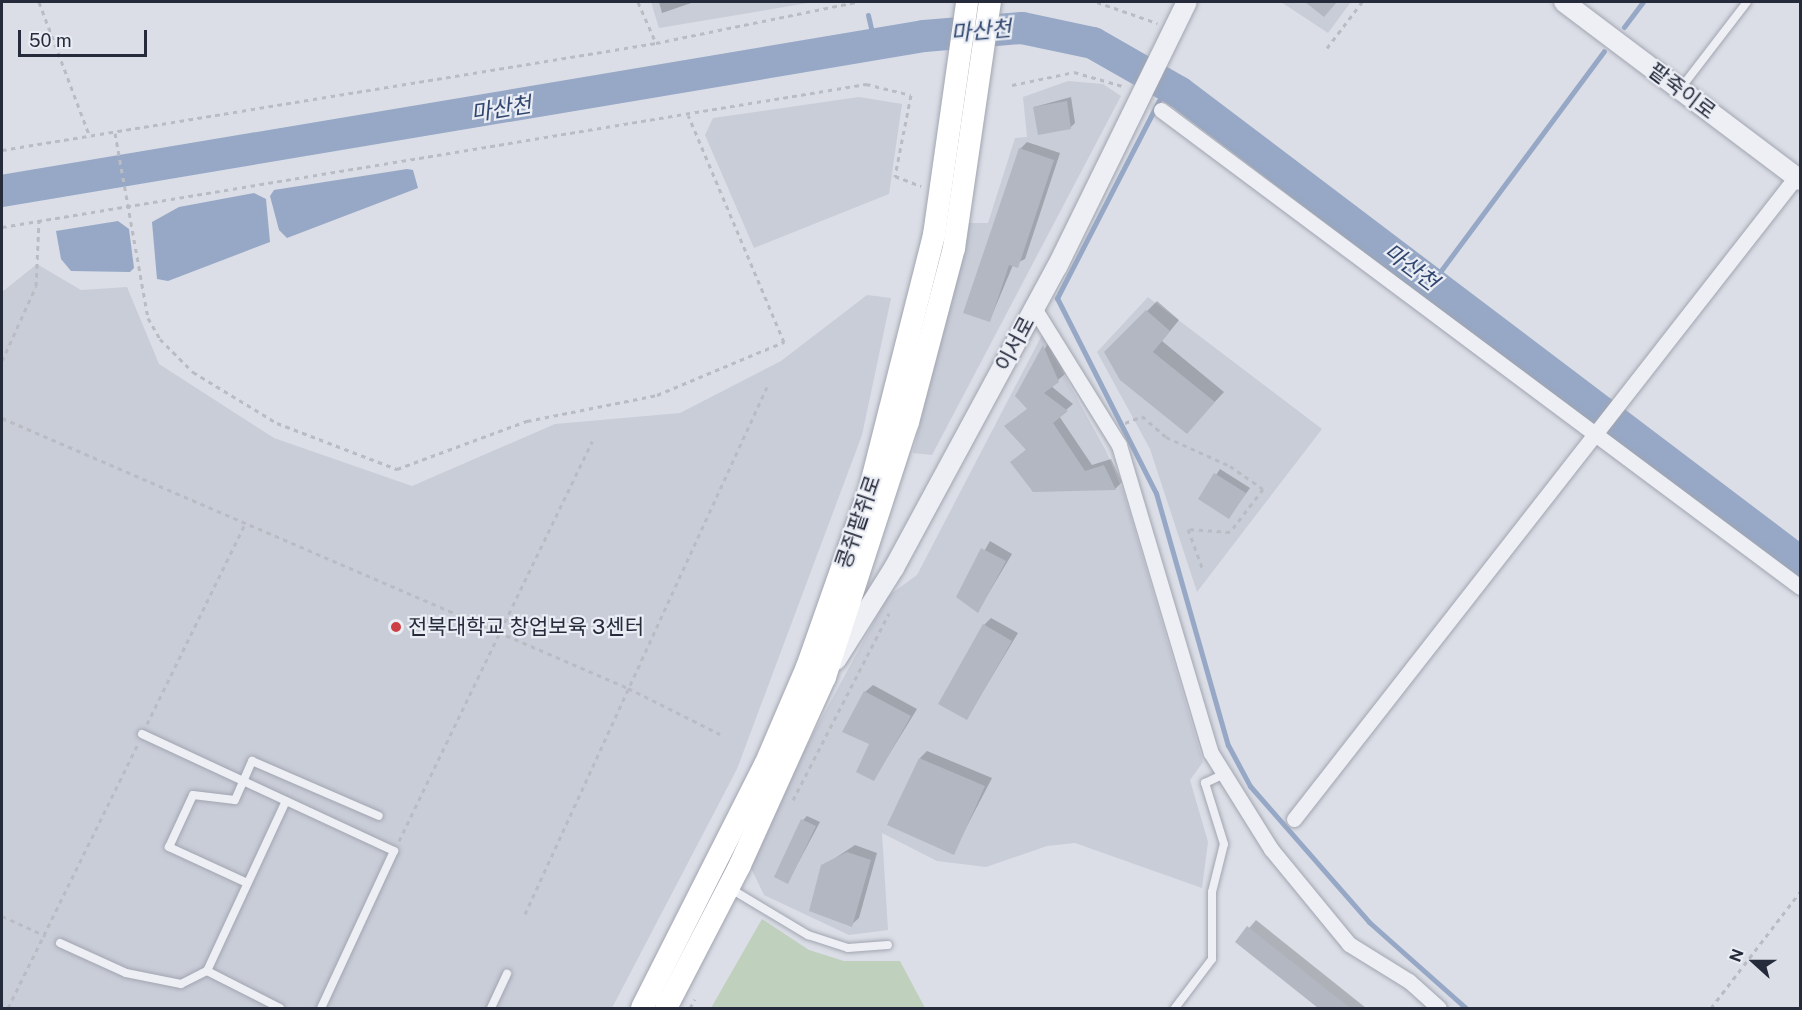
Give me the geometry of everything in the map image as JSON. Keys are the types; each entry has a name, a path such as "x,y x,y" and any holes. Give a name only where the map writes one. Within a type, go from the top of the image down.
{"main road":[{"name":"콩쥐팥쥐로","path":"642,1008 732,837 807,667 870,488 918,312 942,194 967,2"},
{"name":"콩쥐팥쥐로","path":"666,1008 728,887 825,677 908,422 954,248 990,2"}],"street":[{"name":"이서로","path":"825,677 894,568 1034,308 1187,2"},
{"name":"팥죽이로","path":"1564,2 1799,176"},
{"path":"1161,110 1599,426 1800,587"},
{"path":"1294,819 1618,400 1799,176"},
{"path":"1034,308 1119,445 1211,753 1271,849 1349,944 1409,981 1439,1008"}],"lane":[{"path":"1680,89 1747,2"},
{"path":"142,734 394,851 321,1008"},
{"path":"245,882 169,847 193,795 235,800 252,761 380,816"},
{"path":"1175,1008 1212,959 1212,892 1224,844 1204,783 1224,774"},
{"path":"60,942 126,973 181,984 207,971 245,882 286,801"},
{"path":"728,887 808,935 848,948 888,945"},
{"path":"207,971 280,1008"},
{"path":"491,1008 507,974"}],"path":[{"path":"39,2 90,136"},
{"path":"638,2 656,43"},
{"path":"2,150 656,43 856,2"},
{"path":"1097,2 1174,29"},
{"path":"1327,48 1362,2"},
{"path":"1012,85 1074,72 1119,82 1142,93"},
{"path":"2,227 500,141 688,115 866,84 911,95 895,176 942,194"},
{"path":"115,133 148,318 173,354 277,423 397,469 527,421 657,395 784,342 688,115"},
{"path":"2,361 36,286 39,221"},
{"path":"525,914 767,387"},
{"path":"1134,419 1142,416 1167,437 1230,466 1263,489 1230,532 1188,529 1203,570"},
{"path":"2,418 628,688 720,734"},
{"path":"394,851 592,441"},
{"path":"8,1008 245,524"},
{"path":"789,807 892,607"},
{"path":"1711,1008 1800,892"},
{"path":"2,916 60,942"},
{"path":"690,1008 700,988"}],"shaded area":[{"path":"651,2 814,2 659,28"},
{"path":"1281,2 1351,2 1328,33"},
{"path":"1068,81 1103,84 1121,96 932,455 913,453 968,223 988,223 1015,138 1027,137 1023,97"},
{"path":"859,97 902,104 889,194 754,248 705,135 713,118"},
{"name":"전북대학교 창업보육 3센터","path":"37,264 81,290 127,287 159,364 274,438 412,486 555,424 680,413 781,361 867,295 891,298 862,435 737,769 612,1008 2,1008 2,292"},
{"path":"1148,297 1322,429 1197,592 1150,449 1097,352"},
{"path":"1042,335 1106,451 1124,494 1203,762 1190,780 1208,842 1202,888 1075,843 1047,846 986,867 937,861 882,833 888,930 849,935 764,895 751,868 807,745 888,596 917,575"}],"green space":[{"path":"762,919 809,950 844,961 900,961 925,1008 711,1008"}],"water":[{"path":"407,169 413,170 418,188 287,238 279,230 270,196 274,190"},
{"path":"254,193 266,199 270,242 168,281 157,279 152,222 179,207"},
{"path":"118,221 129,229 134,268 130,272 71,271 61,259 56,231"}],"building":[{"path":"1305,2 1337,2 1324,17"},
{"path":"1067,101 1071,129 1038,135 1033,107"},
{"path":"1019,148 1054,160 1018,268 1009,265 990,322 963,313"},
{"path":"1146,310 1170,331 1153,352 1215,402 1187,434 1120,380 1104,352"},
{"path":"1043,345 1059,382 1044,393 1068,411 1053,423 1085,471 1104,465 1116,490 1033,492 1010,462 1026,450 1004,426 1027,409 1015,396"},
{"path":"1214,473 1246,493 1229,519 1198,499"},
{"path":"981,548 1006,561 978,613 956,597"},
{"path":"983,624 1012,641 967,720 938,704"},
{"path":"864,691 911,716 874,781 856,772 869,744 842,732"},
{"path":"919,758 985,786 954,855 887,825"},
{"path":"801,819 816,826 788,884 774,877"},
{"path":"847,852 871,860 852,927 809,911 821,865"},
{"path":"1247,926 1350,1008 1318,1008 1235,942"}],"waterway":[{"path":"1624,27 1643,2"},
{"path":"868,15 875,45"},
{"name":"마산천","path":"2,191 924,36 1022,28 1093,43 1179,92 1800,562"},
{"path":"1431,284 1604,51"},
{"path":"1167,85 1057,298 1156,493 1228,745 1250,786 1369,922 1466,1008"}],"place":[{"name":"전북대학교 창업보육 3센터","path":"396,627"}]}
